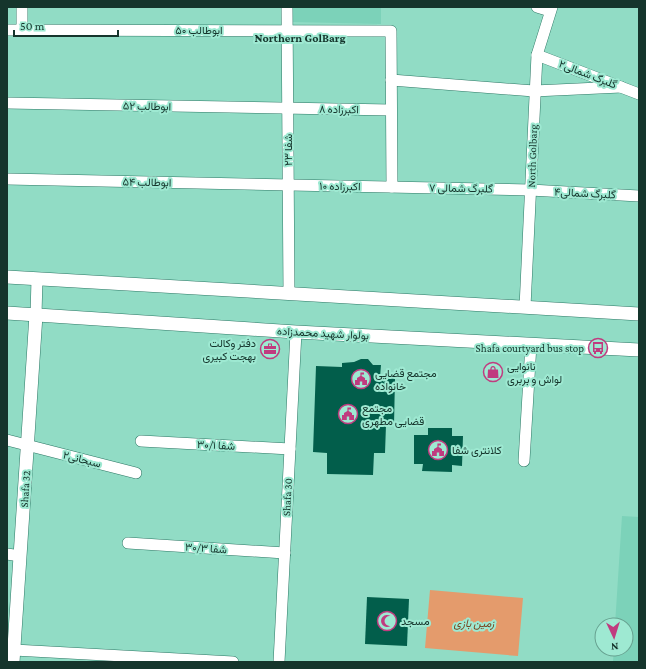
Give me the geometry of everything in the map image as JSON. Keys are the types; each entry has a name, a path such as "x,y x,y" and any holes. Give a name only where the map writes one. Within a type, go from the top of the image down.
{"street":[{"path":"22,7 22,30"},
{"name":"شفا ۲۳","path":"287,7 289,294"},
{"path":"537,7 551,9"},
{"name":"North Golbarg","path":"525,307 534,91 537,55 551,9"},
{"name":"ابوطالب ۵۰","path":"7,30 390,31 391,80"},
{"name":"گلبرگ شمالی۲","path":"537,55 639,94"},
{"path":"392,187 391,80 534,91 621,87"},
{"name":"ابوطالب ۵۲","path":"7,103 287,108"},
{"name":"اکبرزاده ۸","path":"287,108 391,110"},
{"name":"ابوطالب ۵۴","path":"7,178 288,185"},
{"name":"اکبرزاده ۱۰","path":"288,185 392,187"},
{"name":"گلبرگ شمالی ۷","path":"392,187 530,190"},
{"name":"گلبرگ شمالی۴","path":"530,190 639,196"},
{"path":"7,277 639,314"},
{"path":"36,315 37,279"},
{"name":"بولوار شهید محمدزاده","path":"7,313 296,332 639,350"},
{"name":"Shafa 32","path":"14,656 36,315"},
{"name":"Shafa 30","path":"279,662 296,332"},
{"path":"524,462 531,344"},
{"name":"سبحانی۲","path":"7,440 136,473"},
{"name":"شفا ۳۰/۱","path":"141,441 290,449"},
{"name":"۳۰/۳ شفا","path":"128,543 284,553"},
{"path":"7,554 20,556"},
{"path":"14,656 234,662"}],"shaded area":[{"path":"293,7 381,7 381,24 292,22"},
{"path":"622,516 639,517 639,662 613,661 613,657 634,657 634,617 616,617"}],"green space":[{"name":"زمین بازی","path":"430,590 523,598 518,656 425,648"}],"building":[{"name":"مجتمع قضایی مطهری","path":"361,359 368,359 373,365 381,365 380,377 395,378 394,425 386,425 385,453 374,453 373,475 327,474 327,453 313,452 316,366 342,367 342,363 354,362"},
{"name":"کلانتری شفا","path":"428,428 452,428 452,436 463,436 462,466 452,465 452,472 422,471 423,464 414,464 414,435 428,435"},
{"name":"مسجد","path":"367,597 409,599 407,646 365,644"}],"place":[{"name":"Shafa courtyard bus stop","path":"598,348"},
{"name":"دفتر وکالت بهجت کبیری","path":"270,349"},
{"name":"نانوایی لواش و بربری","path":"493,372"},
{"name":"مجتمع قضایی خانواده","path":"361,379"},
{"name":"مجتمع قضایی مطهری","path":"348,414"},
{"name":"کلانتری شفا","path":"438,450"},
{"name":"مسجد","path":"387,621"}],"district":[{"name":"Northern GolBarg","path":"300,38"}]}
